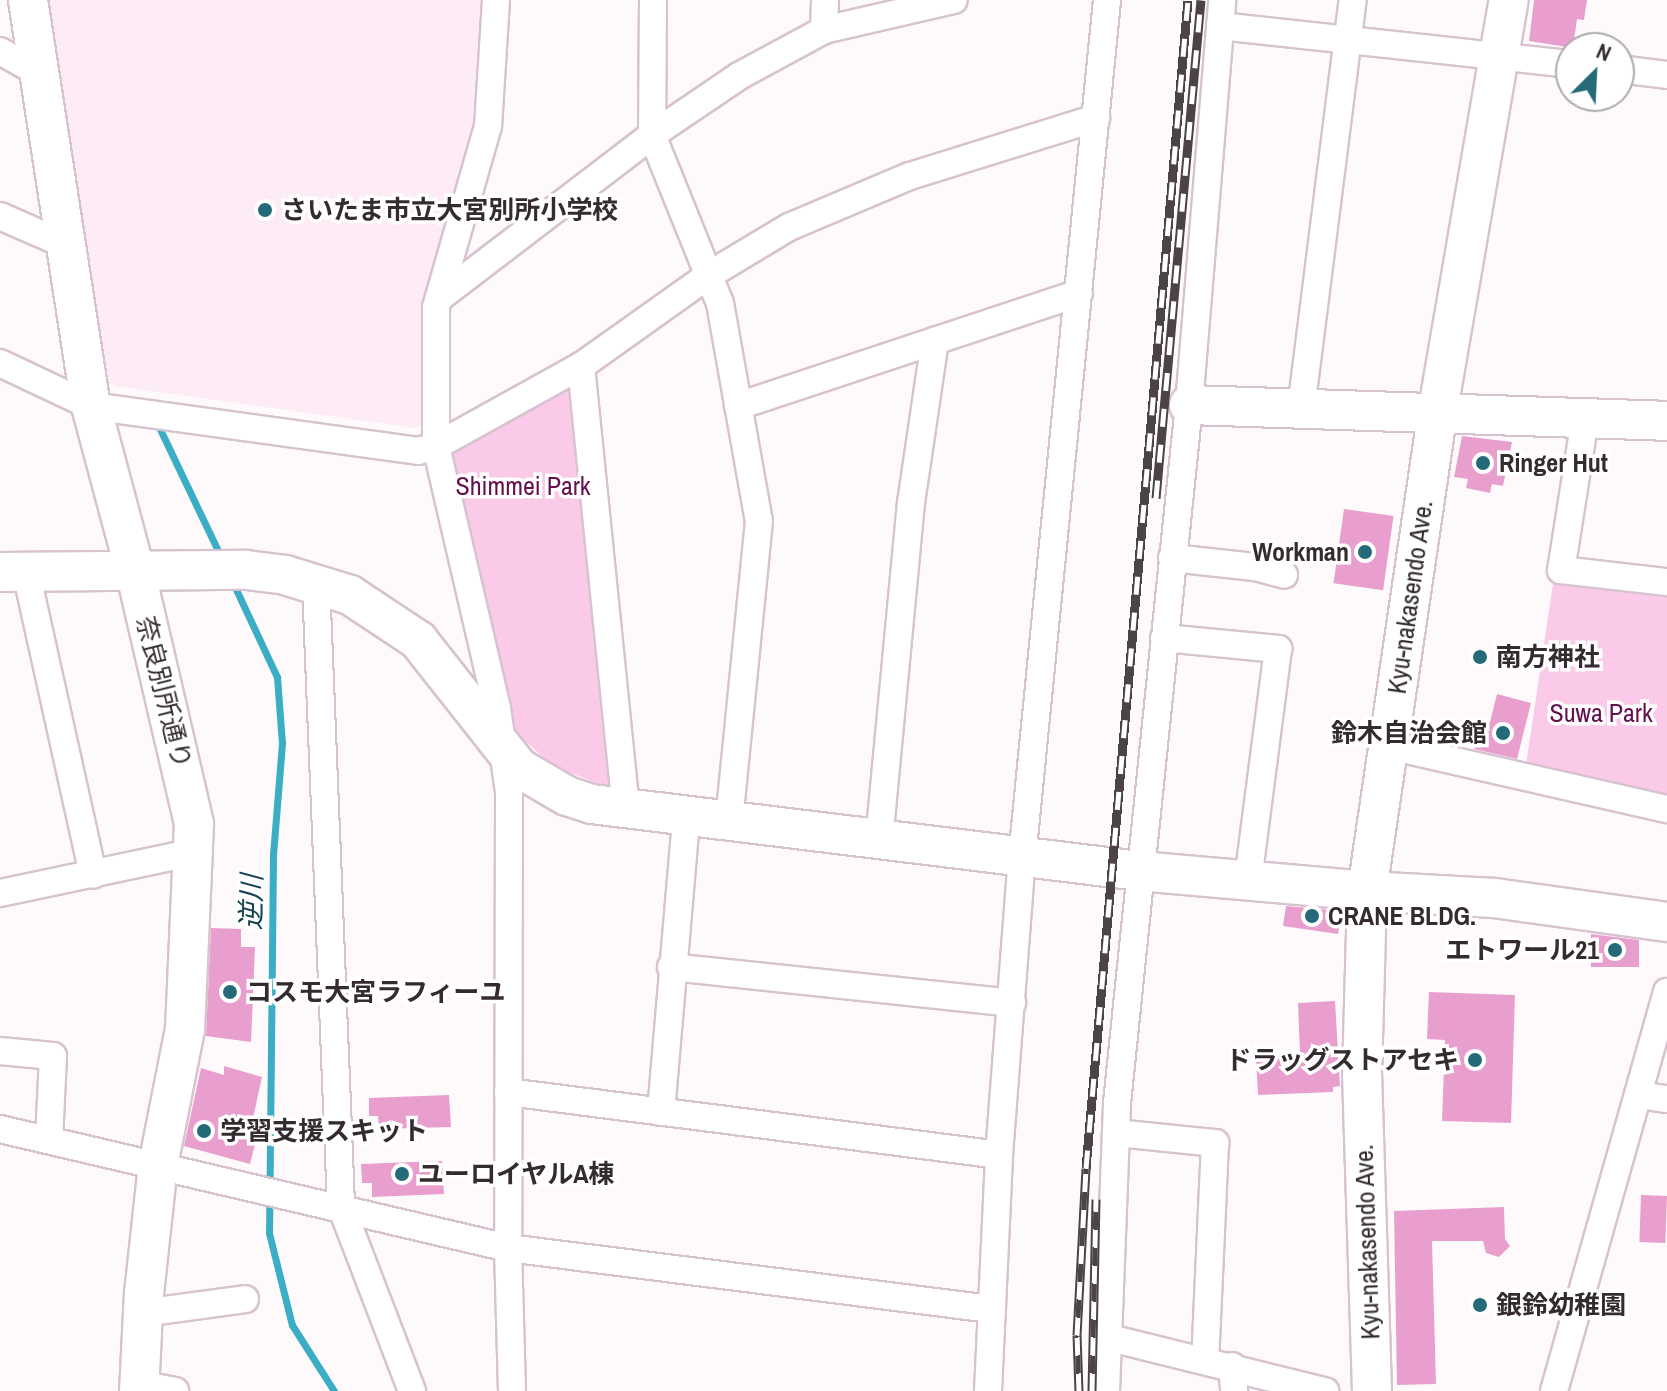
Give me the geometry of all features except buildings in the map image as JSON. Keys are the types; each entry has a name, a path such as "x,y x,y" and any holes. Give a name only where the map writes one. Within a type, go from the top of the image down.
{"street":[{"name":"奈良別所通り","path":"28,0 91,406 135,570 190,801 194,852 185,1029 158,1165 143,1313 151,1389"},
{"path":"496,0 488,126 436,307 436,446 497,708 509,792 508,1248 512,1391"},
{"path":"653,0 652,135 720,303 759,521 729,822"},
{"path":"824,30 825,0"},
{"path":"439,298 652,135 739,76 824,30 954,0"},
{"path":"988,1391 999,1155 1022,858 1107,0"},
{"path":"1301,409 1353,0"},
{"name":"Kyu-nakasendo Ave.","path":"1372,1391 1362,1075 1367,891 1437,415 1509,0"},
{"path":"1106,1391 1116,1133 1139,871 1189,405 1221,13 1348,39 1555,62"},
{"path":"0,51 39,73"},
{"path":"1635,71 1667,75"},
{"path":"0,363 91,406 418,451 436,446 581,366 709,275 789,227 910,176 1096,118"},
{"path":"0,216 50,238 66,237"},
{"path":"738,406 1079,293"},
{"path":"879,841 911,503 935,341"},
{"path":"581,366 626,810"},
{"path":"1189,405 1667,421"},
{"path":"1585,419 1561,570 1667,582"},
{"path":"1172,558 1255,567 1284,575"},
{"path":"93,875 13,572 227,570 316,583 350,595 418,640 519,768 567,796 626,810 1139,871 1367,891 1494,898 1667,922"},
{"path":"316,583 341,1206 412,1391"},
{"path":"1164,638 1278,649 1248,881"},
{"path":"1389,746 1667,809"},
{"path":"661,1112 686,818"},
{"path":"0,893 194,852"},
{"path":"671,967 1012,1003"},
{"path":"1554,1391 1667,992"},
{"path":"0,1051 53,1056 49,1140"},
{"path":"508,1092 999,1155"},
{"path":"1638,1095 1667,1099"},
{"path":"0,1129 341,1206 508,1248 992,1309"},
{"path":"1116,1133 1215,1143 1205,1360"},
{"path":"143,1313 245,1299"},
{"path":"1106,1337 1205,1360 1233,1378 1325,1391"}],"shaded area":[{"name":"さいたま市立大宮別所小学校","path":"46,0 488,0 477,126 425,424 415,428 115,386 104,379"}],"green space":[{"name":"Shimmei Park","path":"569,387 576,390 614,790 553,766 515,732 451,453"},
{"name":"Suwa Park","path":"1554,577 1667,593 1667,798 1526,765"}],"waterway":[{"name":"逆川","path":"158,425 221,557"},
{"name":"逆川","path":"233,583 277,677 282,743 273,856 269,1233 292,1325 334,1391"}],"railway":[{"path":"1079,1391 1077,1335 1086,1168 1188,0"},
{"path":"1156,498 1201,0"},
{"path":"1092,1391 1096,1199"}],"place":[{"name":"さいたま市立大宮別所小学校","path":"265,210"},
{"name":"Ringer Hut","path":"1483,463"},
{"name":"Workman","path":"1365,552"},
{"name":"南方神社","path":"1480,657"},
{"name":"鈴木自治会館","path":"1503,733"},
{"name":"CRANE BLDG.","path":"1312,916"},
{"name":"エトワール21","path":"1615,950"},
{"name":"コスモ大宮ラフィーユ","path":"230,992"},
{"name":"ドラッグストアセキ","path":"1475,1060"},
{"name":"学習支援スキット","path":"204,1131"},
{"name":"ユーロイヤルA棟","path":"402,1174"},
{"name":"銀鈴幼稚園","path":"1480,1305"}]}
